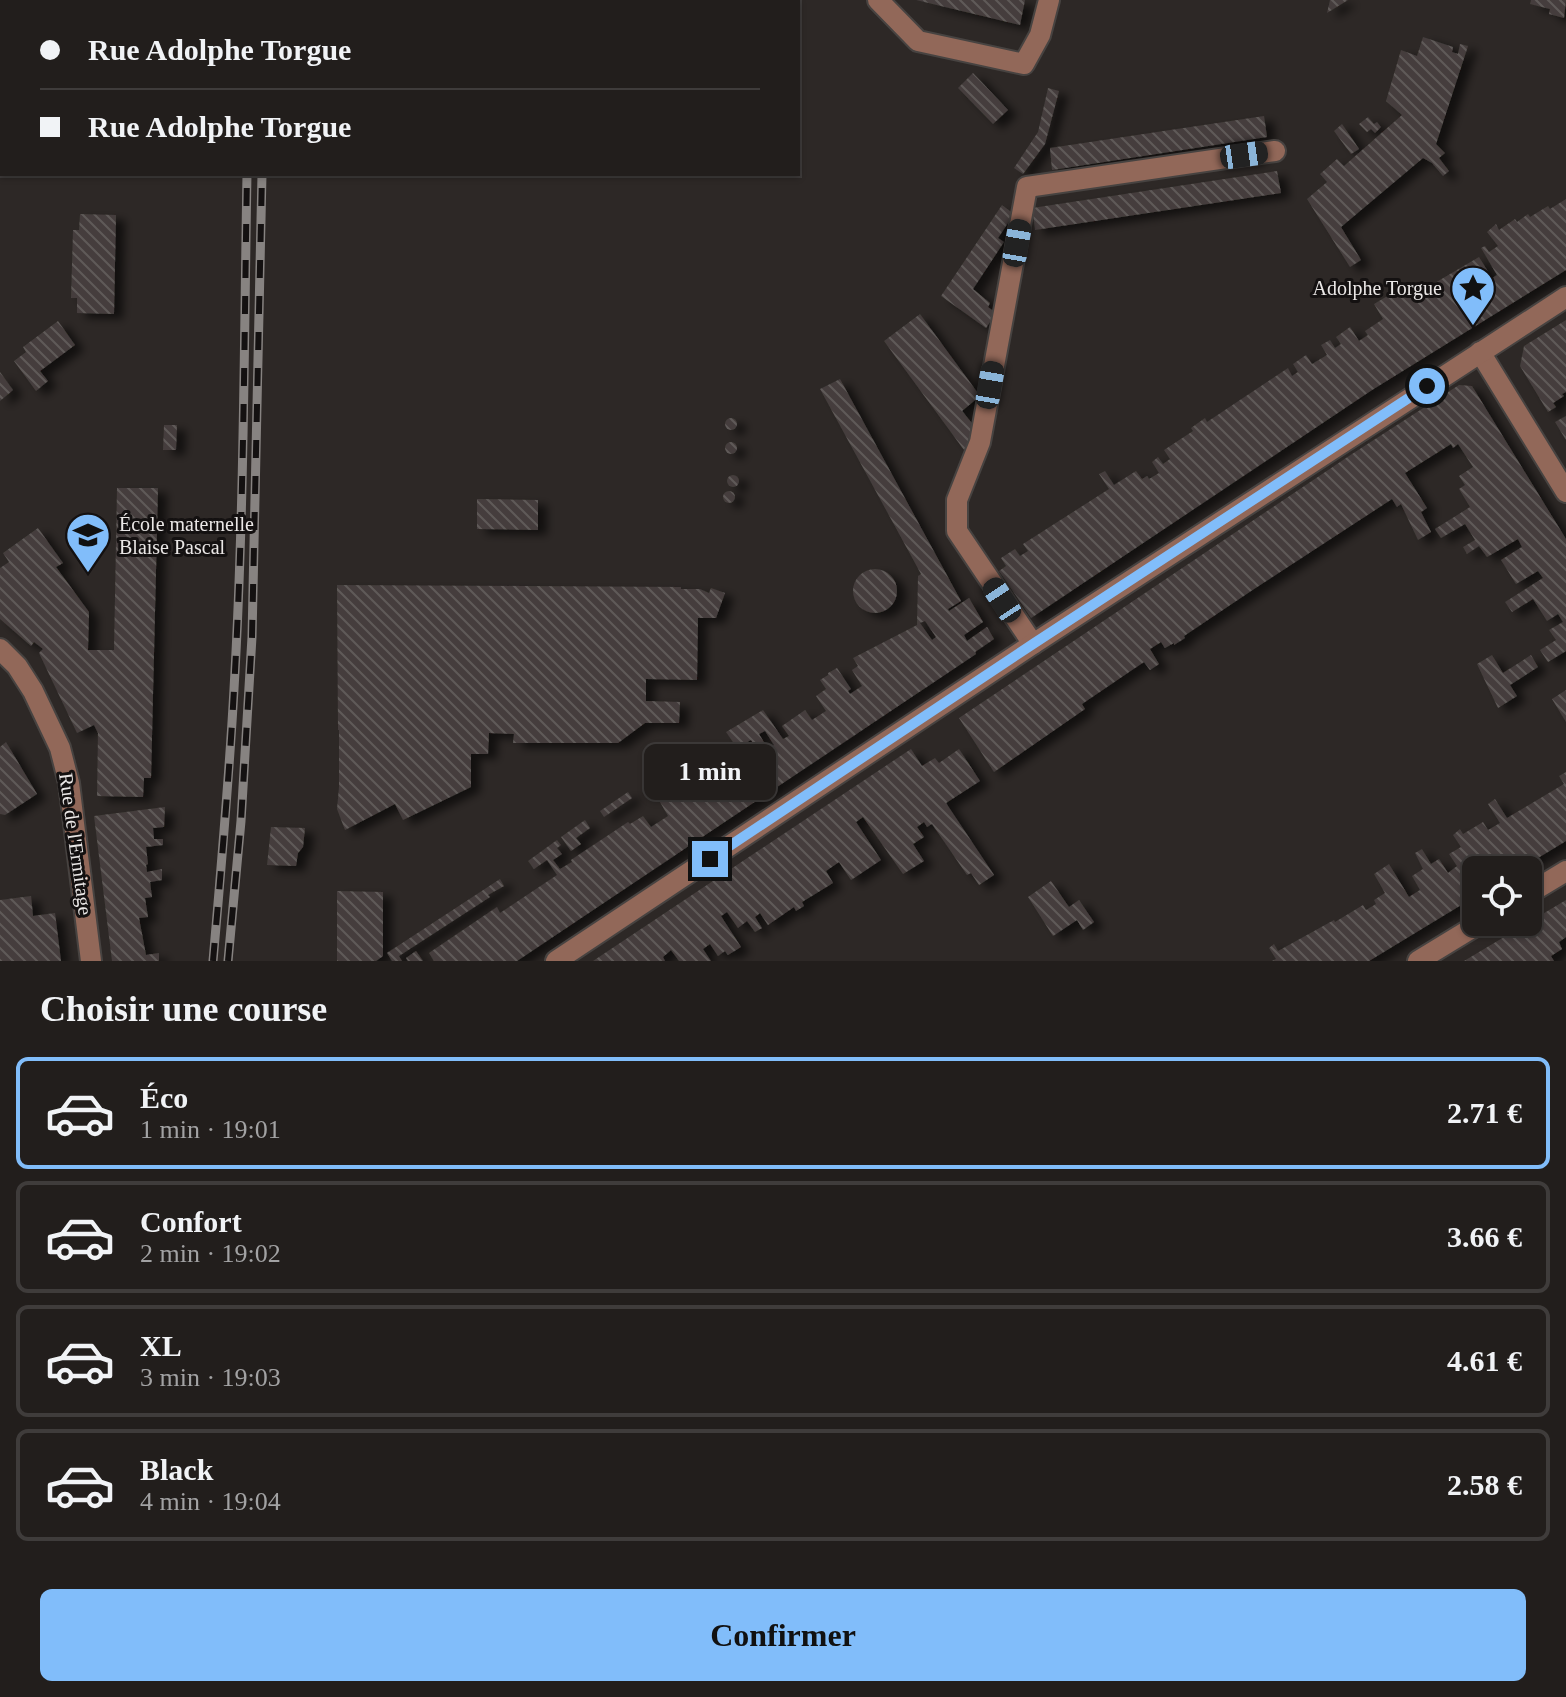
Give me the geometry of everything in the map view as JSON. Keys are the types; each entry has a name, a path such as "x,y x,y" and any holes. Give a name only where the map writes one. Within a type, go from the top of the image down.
{"street":[{"path":"878,0 918,41 1024,64 1040,35 1049,0"},
{"path":"1033,644 957,531 957,500 980,442 1027,187 1275,151"},
{"path":"556,961 1033,644 1566,297"},
{"path":"1480,352 1566,492"},
{"name":"Rue de l'Ermitage","path":"0,649 17,666 33,691 60,748 69,783 91,961"},
{"path":"1542,886 1566,871"},
{"path":"1418,961 1462,934"}],"building":[{"path":"916,0 1025,0 1020,25"},
{"path":"1330,0 1348,0 1327,13"},
{"path":"1531,0 1566,0 1564,18 1549,14 1550,9 1530,4"},
{"path":"1423,37 1453,47 1452,52 1458,54 1460,44 1468,46 1436,144 1445,153 1439,158 1449,171 1443,176 1423,158 1341,227 1361,260 1350,267 1307,199 1327,182 1320,174 1337,159 1344,166 1402,115 1386,101 1401,50 1417,56"},
{"path":"973,73 1008,110 993,124 958,88"},
{"path":"1048,88 1059,91 1045,144 1023,174 1014,168 1038,132"},
{"path":"1264,116 1267,137 1052,170 1050,148"},
{"path":"1368,117 1381,127 1375,133 1371,129 1367,132 1359,124"},
{"path":"1342,124 1359,149 1351,154 1334,131"},
{"path":"1277,171 1281,193 1035,230 1032,208"},
{"path":"1566,199 1566,270 1372,390 1031,618 999,571 1006,566 1001,558 1015,549 1020,556 1028,551 1023,544 1109,489 1099,474 1105,471 1114,485 1136,471 1142,479 1159,473 1152,462 1158,457 1163,464 1170,459 1164,450 1193,431 1191,428 1205,418 1207,422 1288,368 1292,376 1298,372 1293,364 1306,355 1312,364 1327,355 1321,345 1330,340 1335,348 1341,344 1336,337 1350,327 1359,341 1368,335 1365,331 1383,319 1374,304 1409,283 1416,294 1479,257 1492,278 1497,275 1481,248 1485,246 1489,252 1498,246 1487,232 1496,224 1499,230 1515,219 1517,222 1528,214 1530,217"},
{"path":"1002,205 1014,214 998,238 1004,242 973,289 990,303 988,307 996,313 986,328 941,296"},
{"path":"80,214 116,215 114,314 77,313 77,298 71,298 73,230 79,230"},
{"path":"920,314 980,396 962,411 976,428 970,433 976,441 964,450 884,341"},
{"path":"1566,320 1566,392 1553,403 1556,407 1548,412 1520,366 1524,346"},
{"path":"58,321 75,345 40,371 48,381 36,391 14,361 26,352 23,347"},
{"path":"0,372 13,390 0,401"},
{"path":"840,379 961,601 949,611 969,598 983,622 964,635 967,641 987,627 994,639 517,961 434,961 429,953 497,907 500,913 557,875 547,860 534,869 528,861 557,840 561,845 557,848 562,854 553,860 560,869 628,822 630,824 643,816 651,827 668,816 660,802 674,793 670,786 685,777 690,784 718,765 716,761 737,748 726,732 763,710 783,739 789,736 782,726 805,710 812,720 826,711 816,696 826,689 820,680 828,673 837,668 851,689 848,691 850,694 862,686 852,670 858,666 853,658 917,625 918,576 921,574 820,389","holes":["925,621 936,637 932,640 920,623","765,731 774,745 768,749 759,734","751,740 760,755 755,758 744,744"]},
{"path":"1459,385 1472,386 1566,539 1566,651 1548,662 1540,650 1556,640 1549,630 1563,622 1558,614 1547,621 1533,599 1512,612 1505,602 1543,578 1538,571 1516,584 1501,560 1522,547 1518,539 1487,557 1479,546 1467,554 1463,547 1475,540 1465,524 1441,538 1435,529 1470,507 1459,489 1465,485 1459,476 1473,467 1458,444 1453,448 1451,444 1405,473 1427,508 1421,512 1431,532 1418,540 1401,504 1397,507 1392,499 1174,645 1165,648 1161,642 1150,649 1159,664 1150,670 1144,662 1082,704 1085,709 994,772 959,718"},
{"path":"1566,416 1566,440 1555,422"},
{"path":"731,418 737,424 731,430 725,424"},
{"path":"164,425 177,425 176,450 163,450"},
{"path":"731,442 737,448 731,454 725,448"},
{"path":"733,475 739,481 733,487 727,481"},
{"path":"117,488 158,488 151,778 144,778 143,797 97,796 98,733 94,725 77,733 39,653 43,649 34,642 31,646 0,619 0,568 9,562 3,553 38,528 63,563 56,567 89,612 88,650 114,650"},
{"path":"729,491 735,497 729,503 723,497"},
{"path":"477,499 538,500 538,530 477,529"},
{"path":"875,569 891,575 897,591 891,607 875,613 859,607 853,591 859,575"},
{"path":"337,585 681,587 709,593 711,588 725,593 716,618 698,618 697,680 646,679 646,701 680,702 679,723 645,723 618,743 513,743 514,734 489,733 488,754 471,754 471,787 403,820 395,804 345,830 337,809"},
{"path":"1492,655 1503,673 1531,655 1538,667 1510,685 1517,696 1498,708 1477,664"},
{"path":"1566,690 1566,722 1552,699"},
{"path":"6,742 37,794 5,815 0,814 0,747"},
{"path":"911,749 922,766 935,758 939,763 959,749 980,781 946,803 994,875 979,885 971,873 967,875 932,824 927,827 924,822 917,827 924,837 913,844 924,861 903,874 863,817 856,822 881,860 851,880 839,862 826,871 833,883 802,902 804,906 796,911 794,907 768,925 760,913 755,917 762,928 755,932 747,921 738,928 727,912 721,916 741,947 728,955 725,951 718,956 710,944 703,949 711,961 679,961 671,950 663,957 665,961 593,961"},
{"path":"688,754 698,768 685,776 675,762"},
{"path":"1566,772 1566,841 1541,856 1462,856 1462,905 1369,961 1272,961 1276,959 1269,948 1274,944 1278,951 1363,905 1366,910 1376,904 1374,900 1385,893 1374,874 1389,864 1409,897 1420,890 1412,876 1423,869 1415,853 1422,849 1431,864 1439,859 1448,873 1457,866 1449,854 1461,847 1453,835 1460,829 1463,834 1483,822 1488,830 1500,823 1488,804 1495,799 1507,818 1564,784 1559,776"},
{"path":"628,792 632,798 604,817 600,811"},
{"path":"165,807 164,827 153,828 154,839 163,839 163,845 146,847 147,872 162,869 162,880 150,882 152,897 145,898 148,917 139,918 146,955 159,953 159,961 112,961 94,816"},
{"path":"585,820 590,828 576,838 581,844 571,851 561,837"},
{"path":"271,827 305,828 303,847 298,853 296,866 267,865"},
{"path":"500,879 504,886 488,895 490,897 399,956 402,961 392,961 387,953"},
{"path":"1051,881 1069,907 1079,900 1094,922 1083,930 1077,920 1053,936 1028,897"},
{"path":"337,891 383,892 383,956 376,961 337,961"},
{"path":"31,896 33,916 55,913 61,961 0,961 0,900"},
{"path":"1566,900 1566,937 1559,942 1562,949 1551,956 1554,961 1464,961 1506,936 1542,936 1542,914"},
{"path":"416,951 423,961 408,961 406,958"}],"railway":[{"path":"213,961 230,757 237,625 247,176"},
{"path":"228,961 241,821 252,637 262,176"}],"place":[{"name":"Adolphe Torgue","path":"1473,327"},
{"name":"École maternelle Blaise Pascal","path":"88,574"}],"route":[{"path":"710,859 1427,386"}]}
